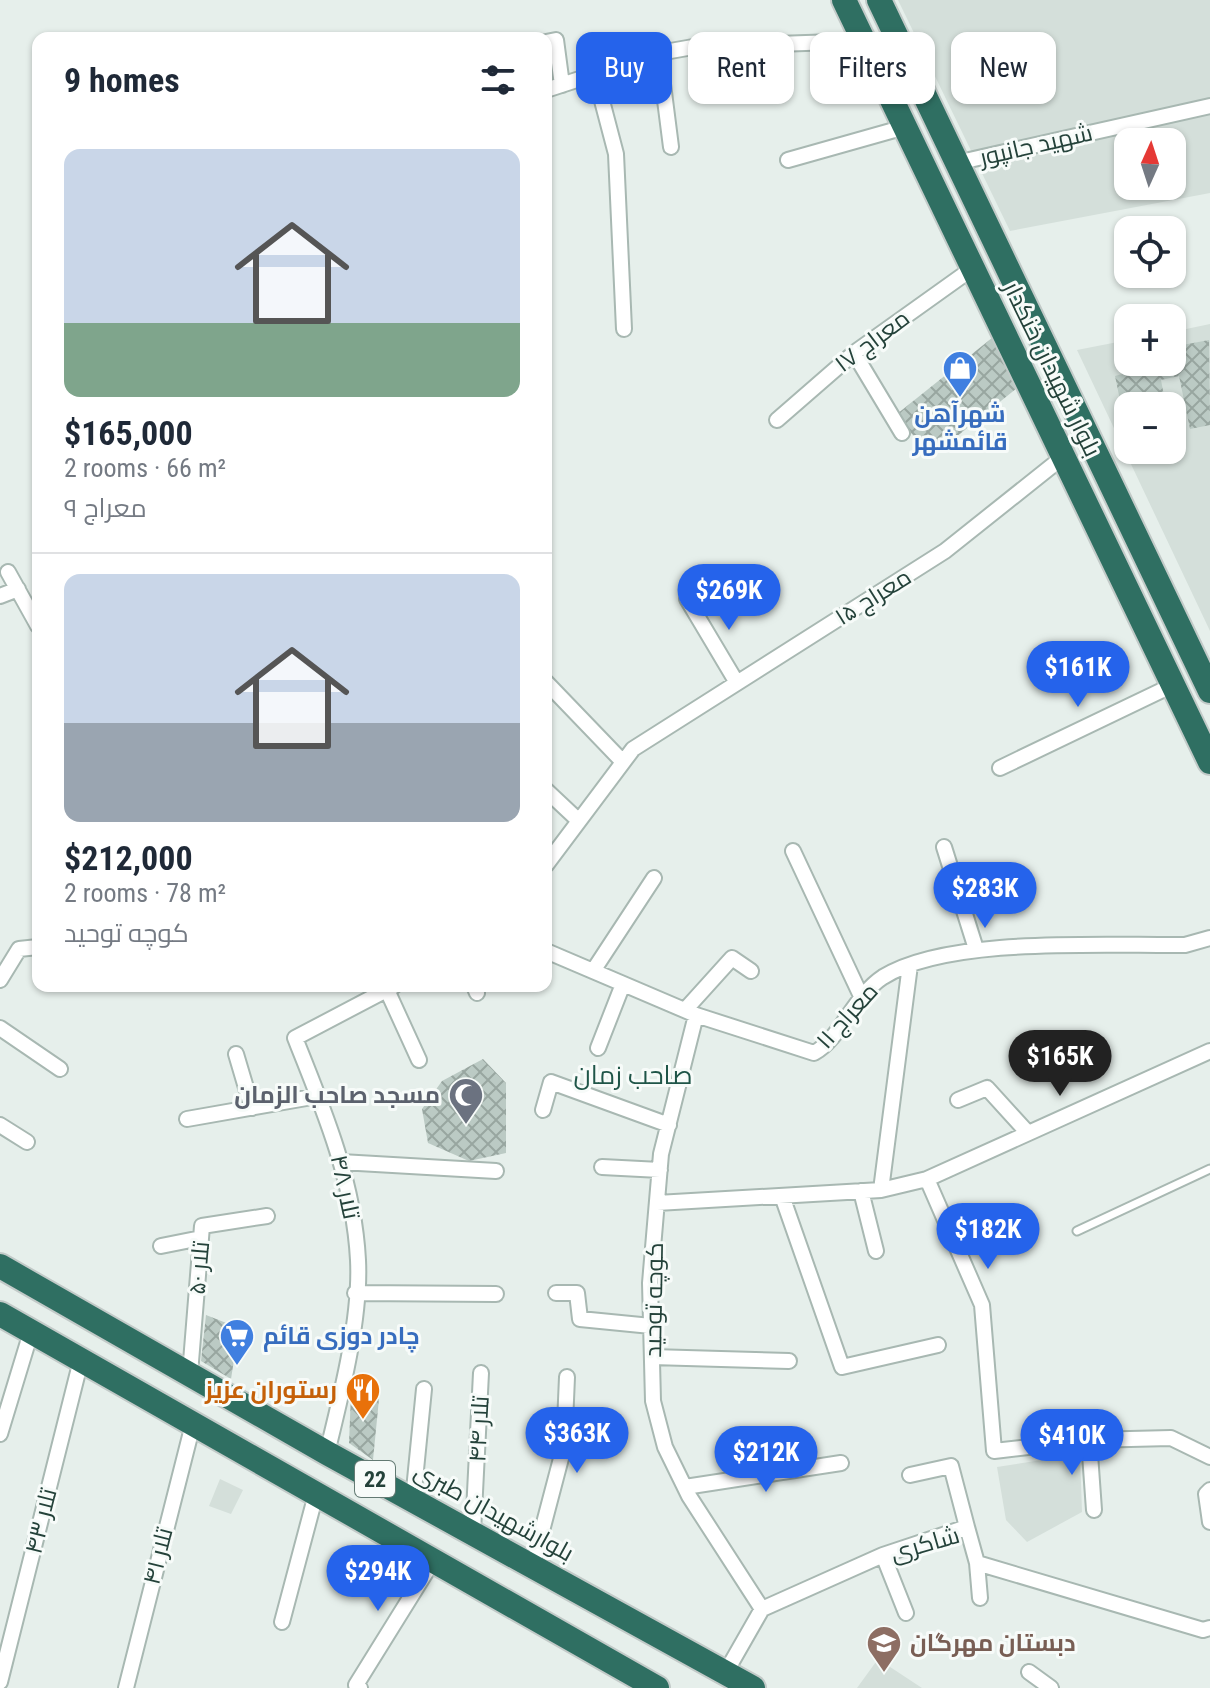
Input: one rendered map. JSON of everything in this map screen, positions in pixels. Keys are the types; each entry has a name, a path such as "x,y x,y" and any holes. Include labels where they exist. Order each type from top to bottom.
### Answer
{"highway":[{"name":"بلوار شهیدان خنکدار","path":"844,0 860,32"},
{"name":"بلوار شهیدان خنکدار","path":"879,0 1210,691"},
{"name":"بلوار شهیدان خنکدار","path":"894,104 1210,762"},
{"name":"بلوارشهیدان طبری","path":"0,1266 327,1453 753,1688"},
{"name":"22","path":"0,1314 657,1688"}],"street":[{"path":"552,41 556,40 562,85"},
{"path":"672,51 693,47 810,43"},
{"path":"552,88 576,80"},
{"path":"603,104 616,154 624,329"},
{"path":"666,104 671,147"},
{"name":"شهید جانپور","path":"956,163 1210,106"},
{"path":"788,160 905,127"},
{"name":"معراج ۱۷","path":"777,420 854,353 973,268"},
{"path":"854,353 902,433"},
{"name":"معراج ۱۵","path":"552,857 633,749 945,551 1063,457"},
{"path":"8,572 32,615"},
{"path":"708,579 687,599 737,683"},
{"path":"0,596 18,589"},
{"path":"1000,768 1173,685"},
{"path":"552,688 623,762"},
{"path":"552,796 579,821"},
{"path":"944,847 976,949"},
{"path":"793,851 861,996"},
{"path":"593,971 654,878"},
{"name":"معراج ۱۱","path":"552,954 691,1012 814,1053 861,996 888,974 910,965 976,949 1185,945 1210,938"},
{"path":"0,980 19,949 32,946"},
{"path":"691,1012 732,958 751,971"},
{"path":"881,1190 910,965"},
{"path":"598,1048 623,984"},
{"name":"تلار ۴۸","path":"327,1453 347,1371 358,1263 351,1206 341,1162 295,1038 378,992"},
{"path":"385,992 419,1060"},
{"name":"کوچه توحید","path":"691,1012 660,1170 650,1283 653,1401 665,1447 685,1487 762,1609"},
{"path":"0,1028 60,1069"},
{"path":"657,1203 881,1190 927,1179 1210,1051"},
{"path":"236,1054 252,1108"},
{"path":"543,1110 551,1082 669,1125"},
{"path":"958,1100 987,1088 1028,1133"},
{"path":"187,1119 318,1096"},
{"path":"0,1125 27,1142"},
{"path":"341,1162 496,1171"},
{"path":"602,1167 660,1170"},
{"path":"927,1179 982,1305 994,1451 1089,1440 1171,1438 1210,1457"},
{"path":"861,1191 876,1251"},
{"path":"782,1196 842,1367 938,1345"},
{"name":"تلار ۵۰","path":"190,1374 202,1226 267,1216"},
{"path":"161,1246 201,1238"},
{"path":"355,1293 496,1294"},
{"path":"556,1293 577,1293 580,1319 651,1326"},
{"path":"0,1434 31,1332"},
{"path":"652,1357 789,1361"},
{"name":"تلار ۴۳","path":"0,1682 81,1360"},
{"name":"تلار ۴۴","path":"473,1532 481,1373"},
{"path":"533,1565 564,1447 567,1377"},
{"path":"413,1500 424,1389"},
{"name":"تلار ۴۱","path":"126,1688 193,1424"},
{"path":"1089,1440 1094,1510"},
{"path":"685,1487 841,1463"},
{"path":"910,1475 951,1466 967,1527"},
{"path":"1210,1490 1206,1494 1210,1522"},
{"path":"282,1622 316,1494"},
{"name":"شاکری","path":"762,1609 883,1555 967,1527 977,1563 1203,1630 1210,1628"},
{"path":"883,1555 906,1613"},
{"path":"358,1687 433,1561"},
{"path":"977,1563 980,1598"},
{"path":"726,1672 762,1609"},
{"path":"1029,1672 1051,1688"}],"lane":[{"path":"1077,1231 1210,1169"}],"shaded area":[{"path":"898,0 1210,0 1210,193 1186,198 1186,128 1114,128 1114,200 1173,200 1010,231 935,76 935,32 914,32"},
{"path":"1210,324 1210,631 1131,464 1186,464 1186,392 1114,392 1114,428 1077,350 1114,343 1114,376 1186,376 1186,329"},
{"path":"1080,1454 1082,1512 1027,1542 1006,1520 997,1467"},
{"path":"220,1479 243,1490 231,1514 209,1506"},
{"name":"دبستان مهرگان","path":"878,1659 922,1688 857,1688"}],"building":[{"name":"شهرآهن قائمشهر","path":"997,334 1022,384 930,458 897,414"},
{"path":"1209,340 1210,425 1190,429 1186,392 1182,392 1179,376 1186,376 1186,344"},
{"path":"1115,376 1179,376 1161,380 1163,392 1118,392"},
{"name":"مسجد صاحب الزمان","path":"483,1059 506,1083 506,1153 469,1161 428,1143 422,1109 442,1081"},
{"path":"206,1315 239,1328 231,1379 201,1361"},
{"name":"رستوران عزیز","path":"351,1393 379,1399 373,1460 349,1443"}],"place":[{"name":"شهرآهن قائمشهر","path":"960,399"},
{"name":"مسجد صاحب الزمان","path":"466,1126"},
{"name":"چادر دوزی قائم","path":"237,1367"},
{"name":"رستوران عزیز","path":"363,1421"},
{"name":"دبستان مهرگان","path":"884,1674"}],"district":[{"name":"صاحب زمان","path":"633,1075"}]}
